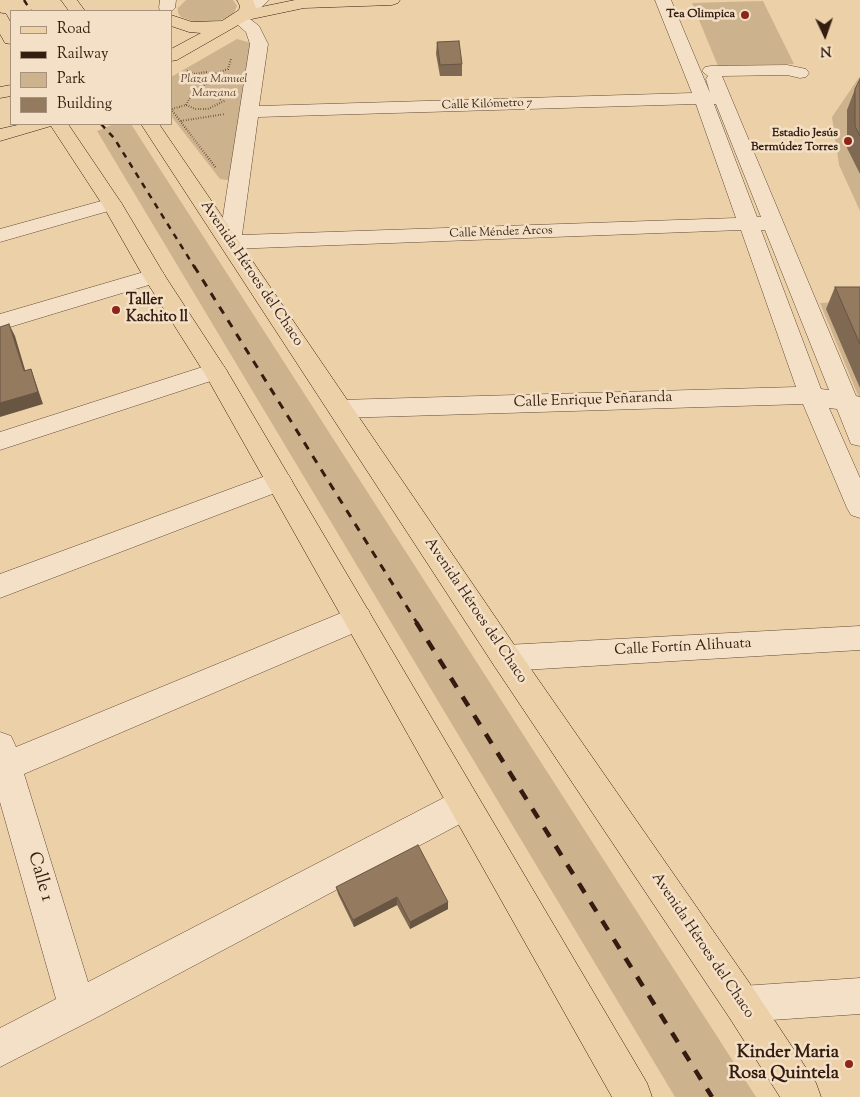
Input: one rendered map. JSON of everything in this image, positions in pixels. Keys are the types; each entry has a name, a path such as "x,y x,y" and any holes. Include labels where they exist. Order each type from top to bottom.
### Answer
{"main road":[{"path":"170,8 189,27 208,28 240,14 304,3 392,0"},
{"path":"172,55 240,14"},
{"path":"0,135 39,125"},
{"path":"60,125 112,204 154,276 215,371 358,618 463,805 633,1097"},
{"name":"Avenida Héroes del Chaco","path":"151,125 506,658 742,1004 802,1097"}],"street":[{"path":"230,242 259,44 253,30 240,14 261,0"},
{"path":"663,0 713,98 772,223 853,405 860,437"},
{"path":"681,0 711,71 713,98 748,224 811,395 860,508"},
{"path":"711,71 787,70 800,73"},
{"name":"Calle Kilómetro 7","path":"250,112 713,98"},
{"path":"0,236 112,204"},
{"name":"Calle Méndez Arcos","path":"230,242 772,223"},
{"path":"0,322 154,276"},
{"path":"0,441 215,371"},
{"name":"Calle Enrique Peñaranda","path":"340,409 811,395 853,405"},
{"path":"0,586 279,482"},
{"path":"3,756 358,618"},
{"name":"Calle Fortín Alihuata","path":"506,658 860,638"},
{"name":"Calle 1","path":"3,756 77,1008"},
{"path":"0,1048 463,805"},
{"path":"742,1004 860,996"}],"path":[{"path":"185,70 195,74 206,72 214,74 228,69 231,59"},
{"path":"195,74 192,80 197,84 204,85 215,80 214,74"},
{"path":"204,85 204,92"},
{"path":"186,105 191,96 204,92 216,95 222,101"},
{"path":"172,109 186,105 195,109 208,109 222,101 231,99"},
{"path":"208,109 211,116"},
{"path":"172,110 216,169"},
{"path":"181,121 229,114"}],"green space":[{"path":"186,0 233,0 237,6 233,15 226,19 197,23 181,17 178,13 178,8"},
{"path":"763,1 794,64 718,66 692,3"},
{"name":"Plaza Manuel Marzana","path":"237,39 251,43 231,177 227,180 220,179 172,117 172,76"},
{"name":"Estadio Jesús Bermúdez Torres","path":"860,76 860,211 839,165 832,117"},
{"path":"112,125 132,125 756,1097 675,1097 97,131"},
{"path":"860,301 860,400 820,303"}],"building":[{"path":"459,41 462,64 440,65 437,42"},
{"path":"860,79 860,136 855,126 855,89"},
{"path":"835,287 860,287 860,344"},
{"path":"9,324 24,371 31,369 38,392 0,403 0,327"},
{"path":"418,845 448,902 410,922 397,897 353,920 336,887"}],"railway":[{"path":"24,0 30,10"},
{"path":"102,125 114,138 195,268"},
{"path":"194,266 417,623"},
{"path":"416,622 712,1097"}],"place":[{"name":"Tea Olimpica","path":"745,15"},
{"name":"Estadio Jesús Bermúdez Torres","path":"848,141"},
{"name":"Taller Kachito ll","path":"116,310"},
{"name":"Kinder Maria Rosa Quintela","path":"849,1064"}]}
